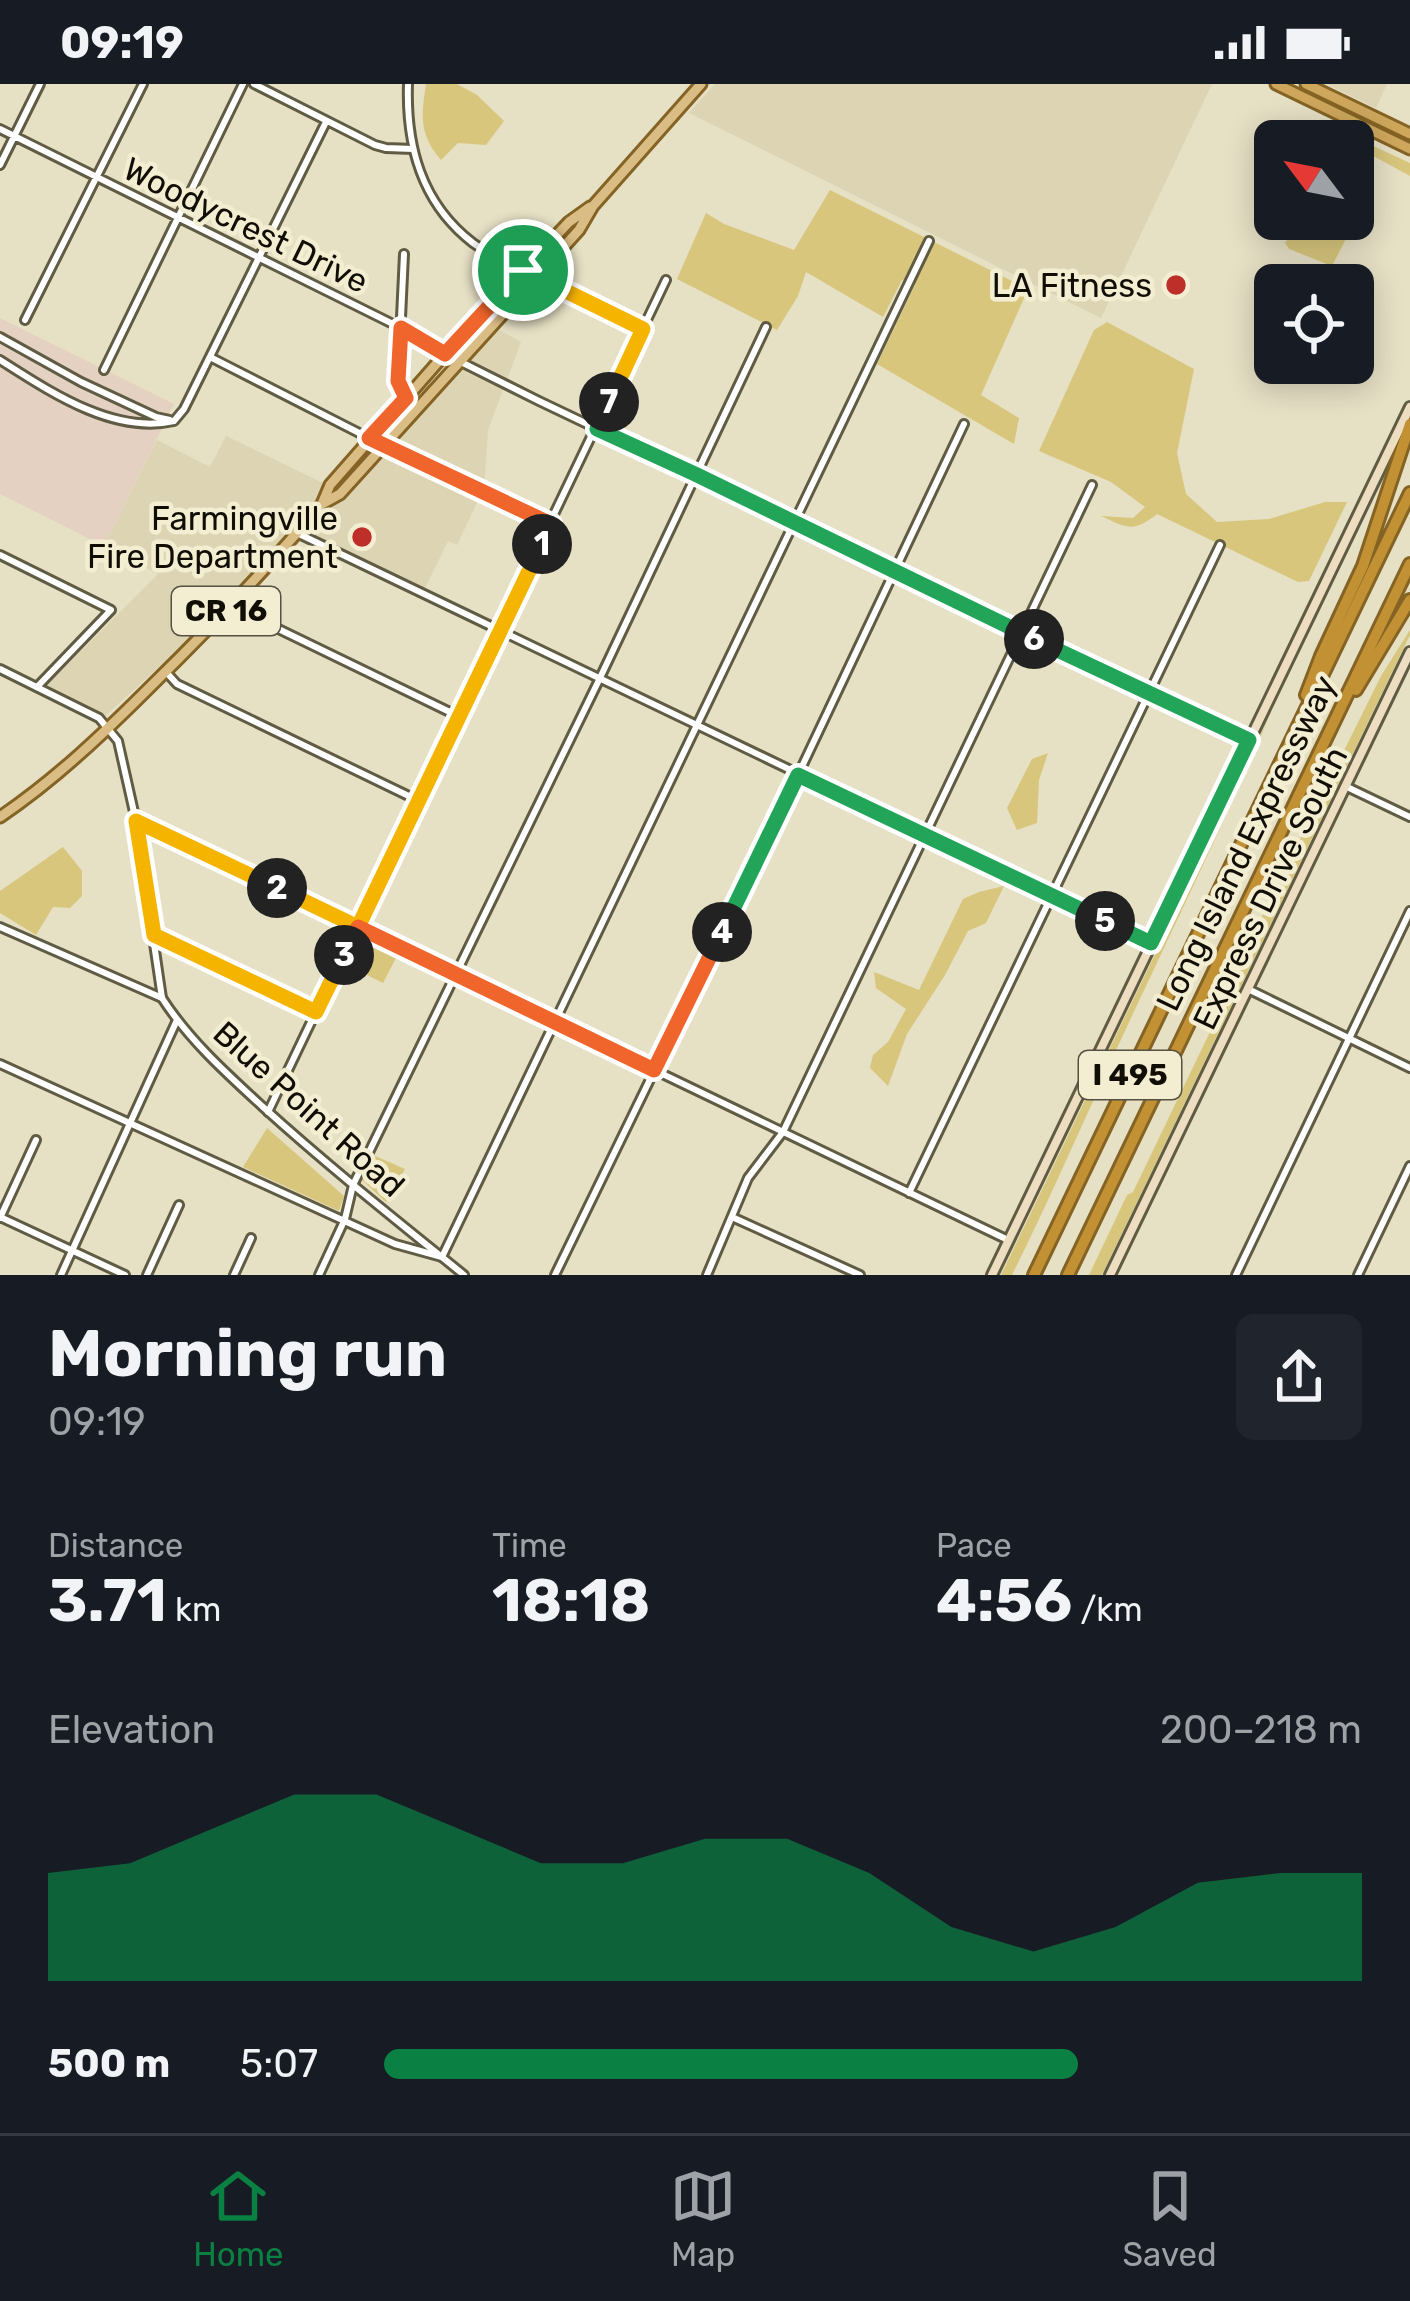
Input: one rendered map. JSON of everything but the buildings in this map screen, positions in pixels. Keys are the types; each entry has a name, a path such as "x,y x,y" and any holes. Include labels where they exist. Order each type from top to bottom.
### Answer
{"highway":[{"path":"1276,84 1410,150"},
{"path":"1306,84 1410,134"},
{"path":"1279,766 1321,656 1363,566 1410,424"},
{"name":"Long Island Expressway","path":"1034,1275 1410,494"},
{"name":"Long Island Expressway","path":"1068,1275 1410,563"},
{"path":"1318,754 1410,600"}],"main road":[{"name":"CR 16","path":"322,504 340,494 579,230 593,206 701,84"},
{"name":"CR 16","path":"0,818 109,728 231,606 445,354 568,222 593,206"},
{"path":"992,1275 1410,407"},
{"name":"Express Drive South","path":"1110,1275 1410,652"}],"street":[{"path":"0,165 40,84"},
{"path":"25,320 143,84"},
{"path":"104,370 243,84"},
{"path":"254,84 386,148 413,149"},
{"path":"408,84 407,117 422,181 448,219 475,244 643,329"},
{"path":"0,360 70,402 121,420 174,421 326,122"},
{"name":"Woodycrest Drive","path":"0,129 597,429 1249,740"},
{"path":"0,1064 395,1244 442,1257 928,241"},
{"path":"404,254 398,381 406,398"},
{"path":"268,1112 666,280"},
{"path":"319,1275 345,1219 353,1185 766,327"},
{"path":"0,337 81,382 174,421"},
{"path":"209,357 551,524"},
{"path":"555,1275 964,424"},
{"path":"707,1275 748,1178 783,1132 1092,485"},
{"path":"297,533 1151,943"},
{"path":"909,1193 1220,545"},
{"path":"0,555 111,610 38,687"},
{"path":"231,606 458,716"},
{"path":"0,669 99,718 109,728"},
{"path":"166,672 177,684 417,800"},
{"name":"Blue Point Road","path":"109,728 118,741 136,821 162,998 224,1071 268,1112 464,1275"},
{"path":"1345,786 1410,817"},
{"path":"136,821 1009,1240"},
{"path":"1236,1275 1410,911"},
{"path":"0,927 162,998"},
{"path":"154,935 316,1012"},
{"path":"1248,989 1410,1068"},
{"path":"61,1275 177,1020"},
{"path":"36,1140 0,1218 125,1275"},
{"path":"1358,1275 1410,1166"},
{"path":"147,1275 179,1205"},
{"path":"732,1217 860,1275"},
{"path":"234,1275 250,1238"}],"shaded area":[{"path":"426,84 457,84 477,95 504,121 486,145 458,143 441,160 423,125"},
{"path":"715,84 1212,84 1101,318 689,113"},
{"path":"1326,84 1387,84 1376,108"},
{"path":"1374,146 1410,163 1410,176 1374,156"},
{"path":"830,190 1020,285 1025,296 981,395 1019,418 1014,444 877,364 915,285 902,280 883,317 806,272 777,330 677,279 706,213 794,250"},
{"path":"1345,240 1333,264 1289,249 1285,243"},
{"path":"0,318 174,404 104,546 0,494"},
{"path":"1107,322 1194,369 1177,453 1186,494 1217,522 1269,519 1325,502 1347,502 1309,581 1298,582 1157,514 1130,527 1101,516 1133,518 1145,507 1111,482 1039,451 1094,330"},
{"path":"492,326 521,342 488,430 484,488 457,545 448,541 425,588 306,533 103,718 45,687 158,574 104,546 157,440 210,467 226,436 327,485"},
{"path":"1410,630 1102,1275 1089,1275 1381,676"},
{"path":"1269,717 1030,1239 1012,1275 1001,1275"},
{"path":"1048,753 1039,780 1037,823 1017,830 1007,808 1032,759"},
{"path":"63,847 82,871 82,896 70,908 53,907 36,935 0,913 0,891"},
{"path":"1004,886 986,923 968,931 907,1034 888,1086 870,1068 873,1055 888,1042 906,1009 876,988 874,972 919,990 963,899"},
{"path":"363,939 397,956 383,983 347,965"},
{"path":"267,1128 344,1196 339,1211 243,1167"},
{"path":"373,1155 405,1169 386,1202 362,1180"}],"place":[{"name":"LA Fitness","path":"1176,285"},
{"name":"Farmingville Fire Department","path":"362,537"}],"route":[{"path":"523,270 445,354 401,328 398,381 406,398 369,438 551,524 358,927 136,821 154,935 316,1012 358,927 654,1070 798,775 1151,943 1249,740 597,429 643,329 523,270"}]}
